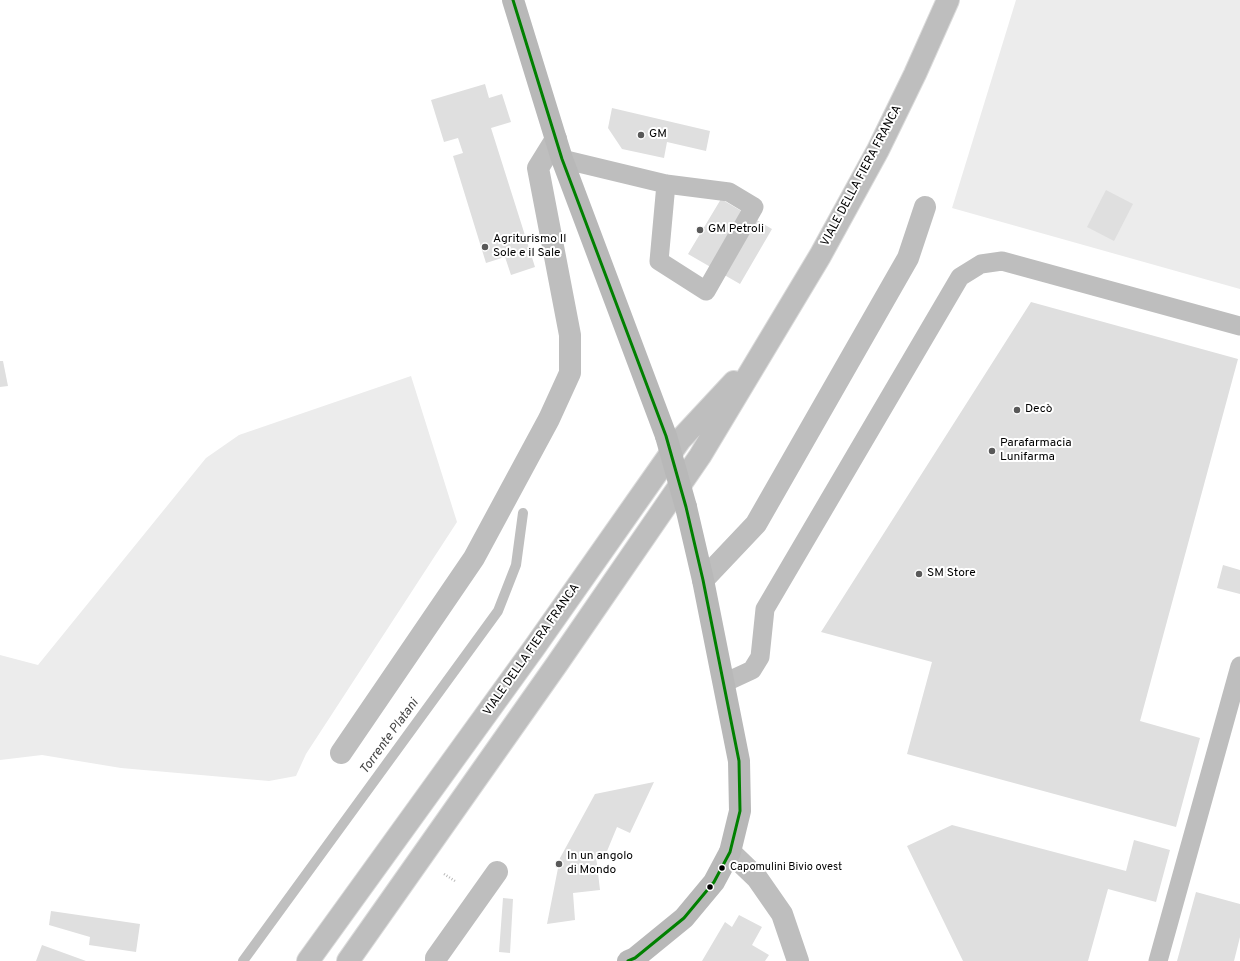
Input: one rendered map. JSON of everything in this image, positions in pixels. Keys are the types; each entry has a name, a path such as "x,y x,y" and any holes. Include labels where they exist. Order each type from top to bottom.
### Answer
{"main road":[{"path":"513,0 559,149 666,436 686,507 703,580 739,761 740,811 730,852 714,882 684,918 635,958 628,961"},
{"name":"VIALE DELLA FIERA FRANCA","path":"348,961 557,664 700,456 820,256 878,150 915,74 948,0"},
{"path":"341,753 474,558 550,419 570,373 570,335 538,168 559,149"},
{"path":"703,580 756,524 908,258 925,207"},
{"name":"VIALE DELLA FIERA FRANCA","path":"308,961 534,648 680,440 766,347"},
{"path":"730,852 757,878 782,914 798,961"},
{"path":"436,961 436,958 497,872"}],"lane":[{"path":"559,149 666,184 729,192 754,207 706,290 659,261 666,184"},
{"path":"724,684 752,670 760,657 765,609 960,277 981,264 1002,261 1240,326"},
{"path":"1158,961 1240,666"}],"path":[{"path":"419,860 480,895"}],"shaded area":[{"path":"1016,0 1240,0 1240,289 952,208"},
{"path":"411,376 457,522 306,754 296,776 269,781 121,768 42,755 0,760 0,655 38,665 206,458 239,435"}],"building":[{"path":"485,84 489,98 502,94 511,122 491,128 535,267 511,275 505,257 486,263 453,156 463,153 458,138 444,142 431,100"},
{"name":"GM","path":"612,108 710,131 706,151 667,142 664,158 622,149 608,128"},
{"path":"1106,190 1133,204 1114,241 1087,227"},
{"path":"721,199 772,229 740,284 688,254"},
{"path":"1031,302 1238,359 1140,721 1200,738 1176,827 907,754 932,662 821,632"},
{"path":"0,361 3,361 8,386 0,387"},
{"path":"1223,565 1240,570 1240,594 1217,588"},
{"path":"654,782 630,833 617,827 605,856 596,856 600,890 573,893 575,920 547,924 560,858 595,794"},
{"path":"952,825 1126,871 1134,840 1170,850 1156,902 1108,889 1088,961 963,961 907,846"},
{"path":"1196,892 1240,904 1240,937 1234,961 1177,961"},
{"path":"503,898 513,899 510,953 499,952"},
{"path":"51,911 140,924 136,952 89,945 90,937 49,925"},
{"path":"739,915 762,927 752,945 769,955 765,961 702,961 725,922 732,927"},
{"path":"42,945 86,961 36,961"}],"waterway":[{"name":"Torrente Platani","path":"243,961 498,611 516,565 523,513"}],"transit line":[{"path":"513,0 562,159 666,436 686,507 703,580 739,761 740,811 730,852 714,882 684,918 635,958 628,961"}],"place":[{"name":"GM","path":"641,135"},
{"name":"GM Petroli","path":"700,230"},
{"name":"Agriturismo Il Sole e il Sale","path":"485,247"},
{"name":"Decò","path":"1017,410"},
{"name":"Parafarmacia Lunifarma","path":"992,451"},
{"name":"SM Store","path":"919,574"},
{"name":"In un angolo di Mondo","path":"559,864"},
{"name":"Capomulini Bivio ovest","path":"722,868"}]}
